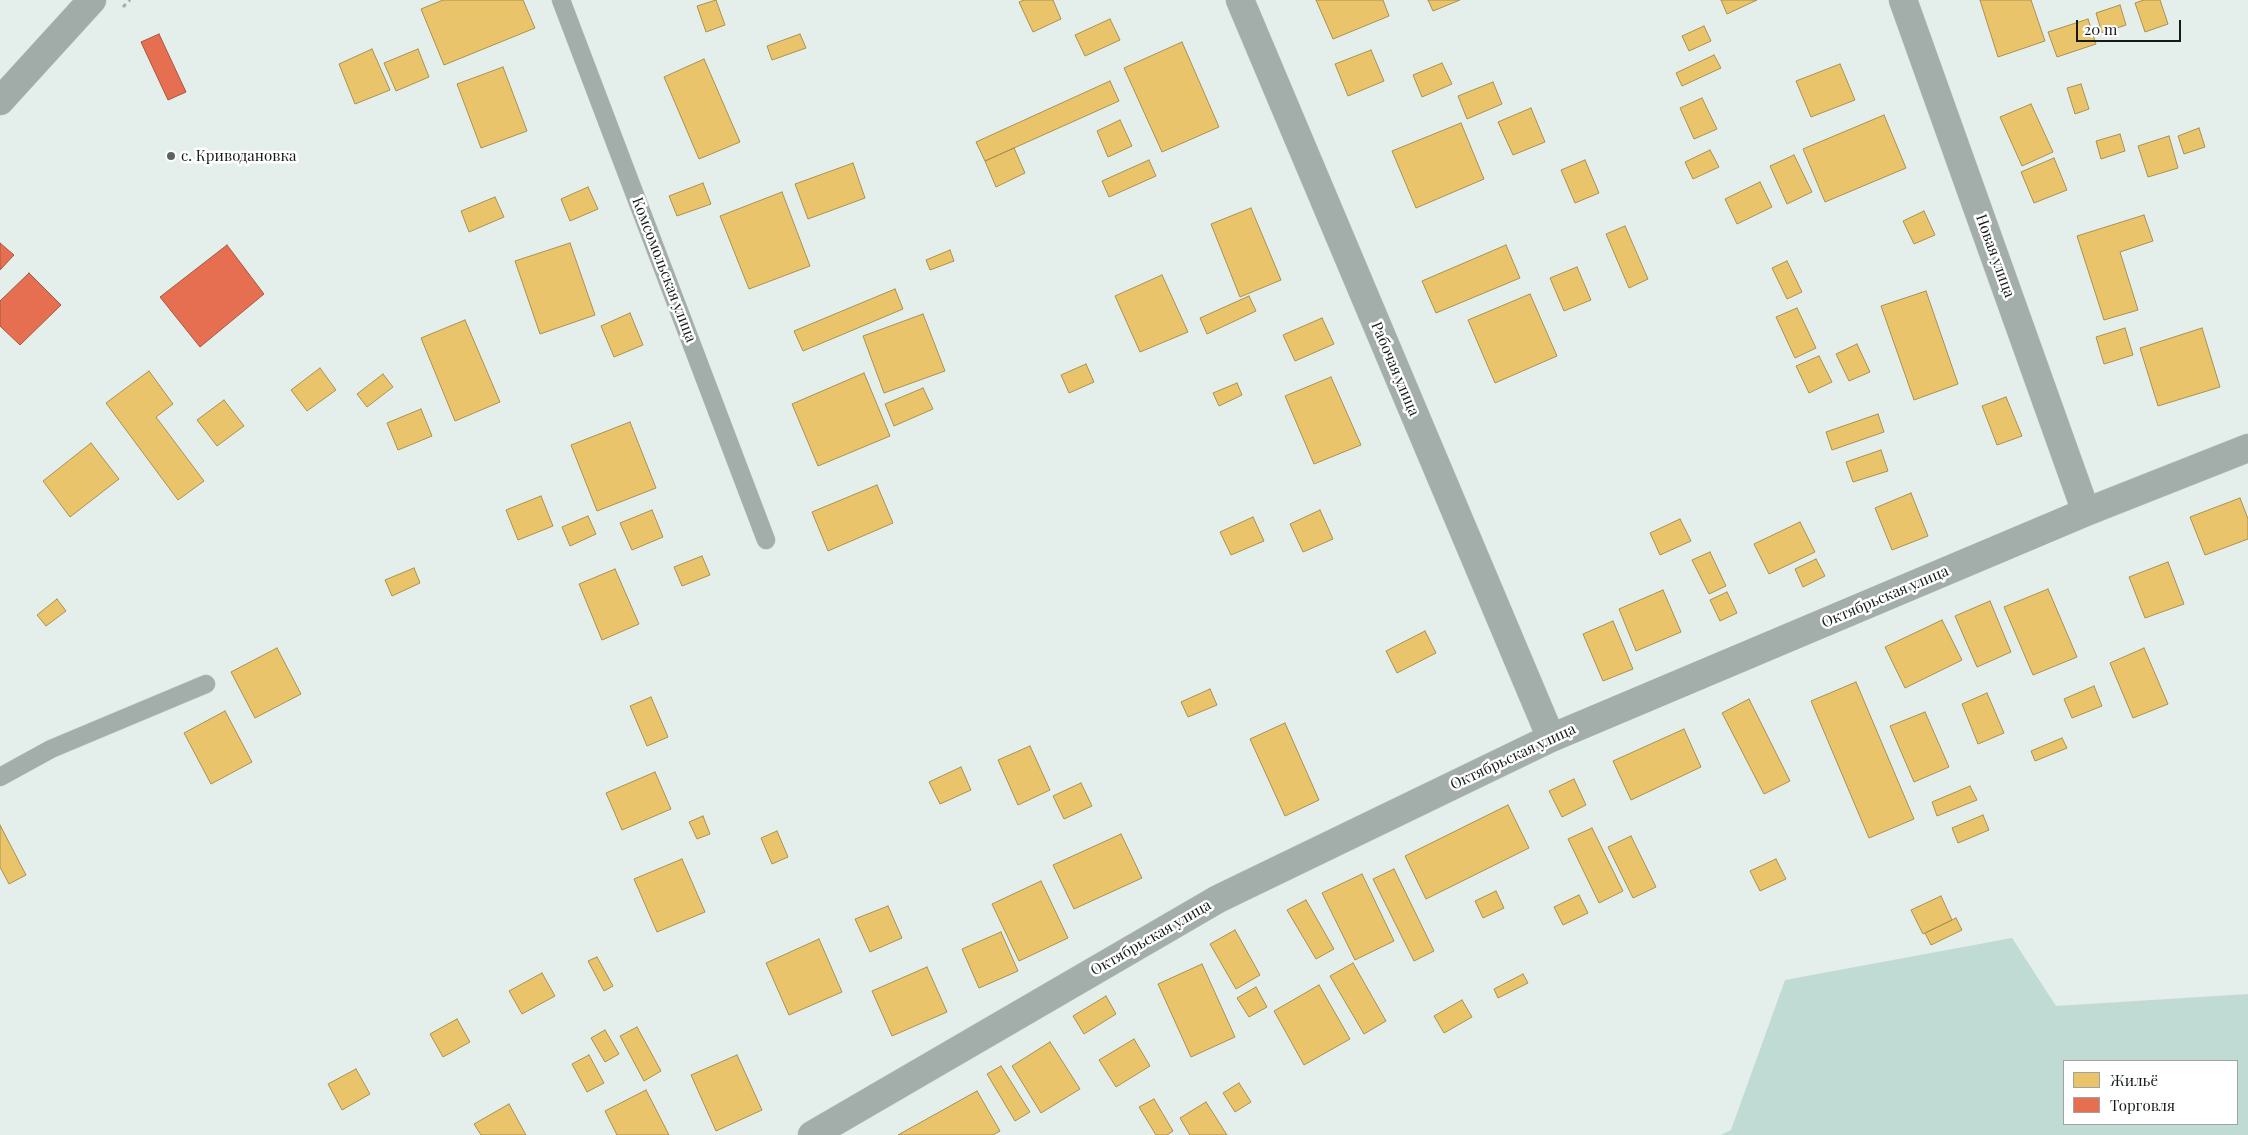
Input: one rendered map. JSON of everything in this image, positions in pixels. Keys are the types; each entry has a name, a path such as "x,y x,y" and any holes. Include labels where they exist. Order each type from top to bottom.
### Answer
{"street":[{"path":"0,100 92,0"},
{"name":"Рабочая улица","path":"1240,0 1551,738"},
{"name":"Новая улица","path":"1904,0 2086,512"},
{"name":"Октябрьская улица","path":"812,1135 1218,899 1551,738 2086,512 2248,448"}],"lane":[{"name":"Комсомольская улица","path":"561,0 766,540"},
{"path":"0,777 51,748 206,684"}],"green space":[{"path":"2012,938 2056,1006 2248,994 2248,1135 1721,1135 1731,1130 1785,980"}],"building: Жильё":[{"path":"443,0 523,0 535,28 444,65 421,9"},
{"path":"716,0 725,25 706,32 697,6"},
{"path":"1024,0 1053,0 1061,19 1033,32 1019,2"},
{"path":"1316,0 1383,0 1389,16 1333,39"},
{"path":"1428,0 1460,0 1433,11"},
{"path":"1721,0 1757,0 1727,14"},
{"path":"1980,0 2031,0 2045,41 1998,57"},
{"path":"2144,0 2160,0 2168,24 2145,32 2135,3"},
{"path":"2120,5 2126,25 2102,33 2096,13"},
{"path":"1110,19 1120,40 1085,56 1075,35"},
{"path":"2088,19 2096,44 2057,57 2048,32"},
{"path":"1704,26 1711,41 1689,51 1682,36"},
{"path":"800,34 806,48 772,60 767,46"},
{"path":"1182,42 1219,127 1162,152 1124,68"},
{"path":"372,49 390,90 355,104 339,64"},
{"path":"418,49 429,77 396,91 384,63"},
{"path":"1371,50 1384,81 1348,96 1335,64"},
{"path":"1714,55 1721,68 1682,86 1676,73"},
{"path":"704,59 740,142 699,159 664,77"},
{"path":"1442,63 1452,84 1422,97 1413,75"},
{"path":"1840,64 1855,100 1811,117 1796,81"},
{"path":"503,67 527,131 481,148 457,84"},
{"path":"1110,81 1119,101 985,161 976,142"},
{"path":"1493,82 1502,104 1467,119 1458,96"},
{"path":"2081,84 2089,109 2075,114 2067,88"},
{"path":"1702,98 1717,129 1694,139 1680,108"},
{"path":"2031,104 2053,152 2022,166 2000,117"},
{"path":"1531,108 1545,142 1513,155 1498,122"},
{"path":"1884,115 1906,168 1825,202 1803,149"},
{"path":"1120,120 1132,146 1108,157 1097,131"},
{"path":"1461,123 1484,179 1416,208 1392,151"},
{"path":"2199,128 2205,147 2184,154 2178,136"},
{"path":"2120,134 2125,151 2101,159 2096,141"},
{"path":"2169,136 2178,168 2148,177 2138,146"},
{"path":"1014,148 1025,173 996,187 985,161"},
{"path":"1710,150 1719,167 1693,179 1685,162"},
{"path":"1794,155 1812,192 1787,204 1770,166"},
{"path":"2054,158 2067,190 2034,203 2021,172"},
{"path":"1149,160 1156,176 1109,197 1102,181"},
{"path":"1585,160 1599,193 1575,203 1561,170"},
{"path":"853,163 865,198 808,219 795,184"},
{"path":"1760,182 1772,207 1737,224 1725,199"},
{"path":"703,183 711,204 677,216 669,196"},
{"path":"588,187 598,209 570,221 561,199"},
{"path":"782,192 810,266 749,289 720,216"},
{"path":"495,197 504,217 469,232 461,211"},
{"path":"1251,208 1281,280 1240,297 1211,224"},
{"path":"1924,211 1935,235 1914,244 1903,221"},
{"path":"2144,215 2153,241 2120,252 2138,310 2104,320 2077,236"},
{"path":"1625,226 1648,279 1629,288 1606,234"},
{"path":"570,243 595,315 540,334 515,261"},
{"path":"1506,245 1520,278 1436,313 1422,281"},
{"path":"950,250 954,261 930,270 926,260"},
{"path":"1787,261 1802,292 1787,299 1772,268"},
{"path":"1577,267 1591,300 1564,311 1550,278"},
{"path":"1162,275 1188,332 1140,352 1115,296"},
{"path":"895,289 903,309 803,351 794,331"},
{"path":"1926,291 1958,384 1914,400 1881,306"},
{"path":"1530,294 1557,356 1495,383 1468,320"},
{"path":"1249,296 1256,311 1207,334 1200,318"},
{"path":"1797,308 1816,348 1795,358 1776,317"},
{"path":"630,313 643,345 614,357 601,326"},
{"path":"923,314 945,371 884,393 863,336"},
{"path":"1322,318 1334,344 1295,361 1283,335"},
{"path":"465,320 500,402 455,421 421,338"},
{"path":"2125,328 2133,355 2104,364 2096,337"},
{"path":"2202,328 2220,387 2158,406 2140,348"},
{"path":"1857,344 1870,372 1849,381 1836,354"},
{"path":"1819,356 1832,382 1809,393 1796,366"},
{"path":"1086,364 1094,382 1069,393 1061,375"},
{"path":"320,368 336,390 307,411 291,390"},
{"path":"149,371 173,404 156,417 204,481 178,500 106,403"},
{"path":"864,373 890,436 818,466 792,404"},
{"path":"383,374 393,387 367,407 357,394"},
{"path":"1331,377 1361,445 1314,464 1285,396"},
{"path":"1237,383 1242,395 1219,406 1213,393"},
{"path":"923,388 933,409 894,426 885,404"},
{"path":"2006,397 2022,436 1997,445 1982,406"},
{"path":"224,400 244,426 217,446 197,420"},
{"path":"421,409 432,436 398,450 387,423"},
{"path":"1878,414 1884,432 1832,450 1826,432"},
{"path":"630,422 656,488 597,511 571,445"},
{"path":"91,443 119,479 70,517 43,481"},
{"path":"1881,450 1888,471 1853,482 1846,462"},
{"path":"877,485 893,523 828,551 812,512"},
{"path":"1911,493 1928,536 1892,550 1875,508"},
{"path":"541,496 553,526 518,540 506,510"},
{"path":"2240,498 2248,519 2248,539 2205,555 2190,517"},
{"path":"652,510 663,537 632,550 620,523"},
{"path":"1320,510 1333,539 1303,552 1290,524"},
{"path":"588,516 596,534 570,546 562,527"},
{"path":"1253,517 1264,541 1231,555 1220,532"},
{"path":"1680,519 1691,541 1660,555 1650,533"},
{"path":"1800,522 1815,552 1769,574 1754,544"},
{"path":"1710,552 1726,586 1709,594 1692,560"},
{"path":"702,556 710,575 682,586 674,567"},
{"path":"1816,559 1825,576 1803,587 1795,569"},
{"path":"2168,562 2184,604 2145,618 2129,577"},
{"path":"414,568 420,583 392,596 385,580"},
{"path":"615,569 639,624 602,640 579,584"},
{"path":"2048,589 2077,657 2033,675 2004,607"},
{"path":"1663,590 1681,632 1636,651 1619,609"},
{"path":"1727,592 1737,613 1720,621 1710,600"},
{"path":"57,599 66,611 46,626 37,615"},
{"path":"1990,601 2011,652 1977,667 1955,616"},
{"path":"1942,620 1962,660 1905,688 1885,647"},
{"path":"1613,621 1633,669 1603,681 1583,634"},
{"path":"1425,631 1436,653 1397,673 1386,651"},
{"path":"277,648 301,694 255,718 231,672"},
{"path":"2144,648 2168,704 2133,718 2110,663"},
{"path":"1856,682 1914,819 1869,838 1811,701"},
{"path":"2094,686 2102,706 2072,718 2064,699"},
{"path":"1210,689 1217,705 1188,717 1181,702"},
{"path":"1987,693 2004,733 1978,744 1962,704"},
{"path":"651,697 668,737 647,746 630,706"},
{"path":"1749,699 1790,781 1764,794 1722,713"},
{"path":"225,711 252,762 211,784 184,733"},
{"path":"1925,712 1949,767 1914,782 1890,726"},
{"path":"1285,723 1319,800 1285,816 1250,739"},
{"path":"1684,729 1701,767 1631,800 1613,761"},
{"path":"2062,738 2067,748 2035,761 2031,751"},
{"path":"1030,746 1050,790 1018,805 998,760"},
{"path":"961,767 971,790 940,804 929,782"},
{"path":"655,772 671,809 622,830 606,793"},
{"path":"1574,779 1586,805 1562,817 1549,791"},
{"path":"1081,783 1092,806 1064,819 1053,796"},
{"path":"1970,786 1977,800 1937,816 1932,802"},
{"path":"1508,805 1529,848 1426,899 1405,856"},
{"path":"1983,815 1989,830 1958,843 1952,828"},
{"path":"703,816 710,834 697,839 689,822"},
{"path":"0,825 26,875 9,884 0,867"},
{"path":"1592,828 1623,891 1599,903 1568,839"},
{"path":"777,831 788,857 772,864 761,838"},
{"path":"1121,834 1142,878 1074,909 1053,865"},
{"path":"1631,836 1656,887 1633,898 1608,847"},
{"path":"682,859 705,912 657,932 634,879"},
{"path":"1776,859 1786,879 1760,891 1750,871"},
{"path":"1394,869 1434,951 1414,961 1373,879"},
{"path":"1362,874 1394,941 1355,960 1322,893"},
{"path":"1041,881 1068,938 1019,961 992,904"},
{"path":"1496,891 1504,908 1483,918 1475,901"},
{"path":"1579,895 1588,913 1563,925 1554,907"},
{"path":"1941,896 1952,920 1923,934 1911,910"},
{"path":"1306,900 1334,949 1316,959 1287,910"},
{"path":"888,906 902,938 870,952 855,919"},
{"path":"1956,918 1962,930 1931,945 1925,933"},
{"path":"1235,930 1260,975 1236,989 1210,944"},
{"path":"1001,932 1018,971 979,988 962,949"},
{"path":"819,939 842,992 789,1015 766,963"},
{"path":"597,957 613,986 604,991 588,961"},
{"path":"1353,963 1386,1021 1364,1034 1330,976"},
{"path":"1202,964 1235,1037 1191,1057 1158,984"},
{"path":"927,967 947,1012 892,1036 872,991"},
{"path":"542,973 555,996 522,1014 509,991"},
{"path":"1523,974 1528,983 1498,998 1494,989"},
{"path":"1319,985 1350,1039 1304,1065 1274,1011"},
{"path":"1256,987 1267,1007 1249,1017 1237,998"},
{"path":"1106,996 1116,1014 1084,1034 1073,1016"},
{"path":"1462,1000 1472,1017 1444,1033 1434,1016"},
{"path":"457,1019 470,1042 443,1057 430,1034"},
{"path":"637,1027 661,1071 644,1081 620,1036"},
{"path":"605,1030 619,1054 605,1062 591,1038"},
{"path":"1134,1039 1150,1066 1116,1087 1099,1060"},
{"path":"1050,1042 1080,1089 1041,1113 1012,1066"},
{"path":"589,1055 604,1083 587,1092 572,1064"},
{"path":"737,1055 762,1110 716,1131 691,1075"},
{"path":"1001,1066 1030,1112 1015,1121 987,1074"},
{"path":"356,1069 370,1094 342,1110 328,1084"},
{"path":"1239,1083 1251,1102 1235,1112 1223,1093"},
{"path":"646,1090 669,1135 617,1135 605,1111"},
{"path":"977,1091 1000,1131 993,1135 898,1135"},
{"path":"1154,1099 1173,1131 1167,1135 1156,1135 1139,1107"},
{"path":"1206,1102 1227,1135 1190,1135 1180,1118"},
{"path":"509,1104 526,1135 481,1135 474,1124"}],"building: Торговля":[{"path":"159,34 186,92 168,100 141,42"},
{"path":"0,243 14,255 0,270"},
{"path":"227,245 264,294 200,347 160,297"},
{"path":"29,273 61,305 20,345 0,326 0,301"}],"place":[{"name":"с. Криводановка","path":"171,156"}]}
